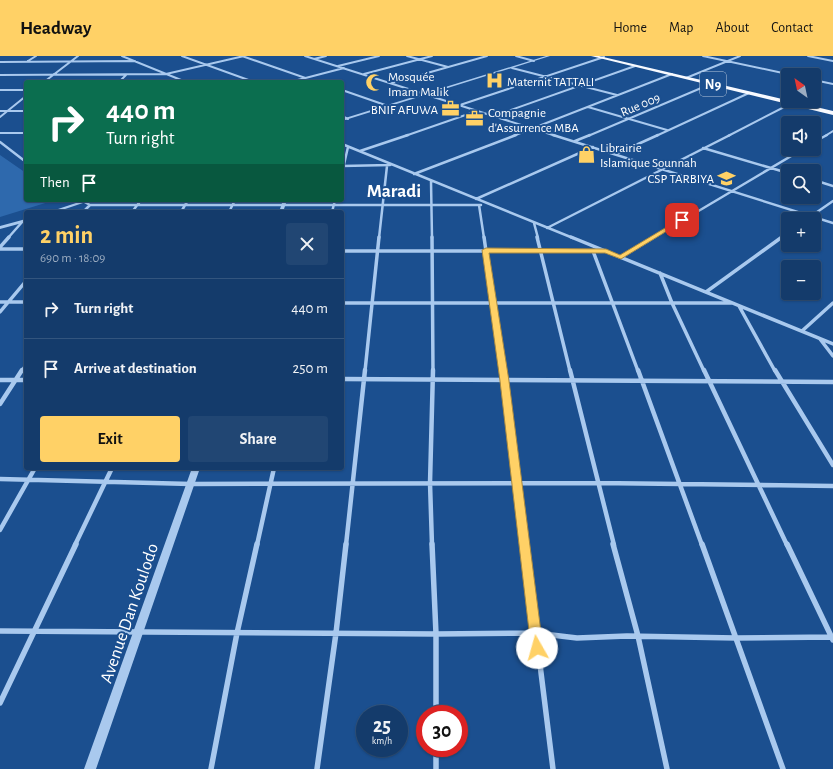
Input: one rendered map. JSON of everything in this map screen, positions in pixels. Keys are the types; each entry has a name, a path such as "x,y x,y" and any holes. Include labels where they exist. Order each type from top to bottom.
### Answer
{"highway":[{"name":"N9","path":"593,56 781,100"},
{"name":"N9","path":"602,57 635,66 687,77"},
{"name":"N9","path":"712,83 781,100"},
{"name":"N9","path":"816,108 833,112"}],"street":[{"path":"28,61 36,56"},
{"path":"46,80 78,56"},
{"path":"122,56 181,80"},
{"path":"182,56 249,80"},
{"path":"0,76 166,74 243,56 312,80"},
{"path":"305,56 798,212"},
{"path":"314,59 326,56"},
{"path":"338,66 379,56"},
{"path":"407,56 449,67"},
{"path":"364,75 432,56"},
{"path":"391,84 487,56"},
{"path":"516,56 534,61"},
{"path":"344,119 549,56"},
{"path":"703,56 781,73"},
{"path":"687,77 740,56"},
{"path":"808,56 833,61"},
{"path":"460,105 602,57"},
{"path":"0,62 135,61"},
{"path":"494,116 635,66"},
{"path":"298,80 344,68"},
{"path":"512,68 618,95"},
{"path":"414,174 672,74"},
{"path":"121,80 126,75"},
{"path":"821,81 833,84"},
{"name":"Rue 009","path":"574,141 712,83"},
{"path":"0,90 24,90"},
{"path":"344,91 388,106"},
{"path":"616,154 749,93"},
{"path":"0,117 24,98"},
{"path":"588,107 668,130"},
{"path":"547,228 781,107"},
{"path":"0,111 24,111"},
{"path":"359,151 477,111"},
{"path":"344,117 348,118"},
{"path":"821,138 833,131"},
{"path":"0,133 24,133"},
{"path":"0,142 24,160"},
{"path":"344,145 833,344"},
{"path":"344,162 348,147"},
{"path":"476,199 593,147"},
{"path":"703,148 781,171"},
{"path":"621,257 791,156"},
{"path":"344,166 390,165"},
{"path":"317,769 336,633 383,205 390,165"},
{"path":"431,181 431,303 433,380 430,483 436,634 436,705"},
{"path":"821,182 833,186"},
{"path":"817,212 833,201"},
{"path":"57,210 80,202"},
{"path":"90,202 137,205 232,206 490,205"},
{"path":"133,210 139,202"},
{"path":"182,210 187,202"},
{"path":"230,210 234,202"},
{"path":"282,210 284,202"},
{"path":"333,210 335,202"},
{"path":"479,205 504,381 553,769"},
{"path":"821,219 833,223"},
{"path":"0,228 24,220"},
{"path":"0,248 24,220"},
{"path":"534,223 597,483 638,636 667,769"},
{"path":"706,292 781,238"},
{"path":"0,248 24,249"},
{"path":"344,251 606,251"},
{"path":"593,251 680,484 783,769"},
{"path":"0,630 237,633 535,633 577,638 638,636 832,638 672,303 660,273"},
{"path":"0,312 24,283"},
{"path":"0,302 24,302"},
{"path":"344,304 733,303"},
{"path":"802,331 833,304"},
{"path":"739,306 781,382 833,465"},
{"path":"820,338 833,356"},
{"path":"0,404 24,368"},
{"path":"344,379 833,382"},
{"path":"0,380 24,380"},
{"path":"0,530 34,470"},
{"path":"0,703 111,470"},
{"name":"Avenue Dan Koulodo","path":"90,769 195,470"},
{"path":"211,769 237,633 269,484 273,470"},
{"path":"0,480 29,479 191,484 353,482 759,484 833,486"},
{"path":"436,757 436,769"}],"shaded area":[{"path":"0,155 24,172 24,202 49,202 0,217"}],"place":[{"name":"Maternit TATTALI","path":"494,81"},
{"name":"Mosquée Imam Malik","path":"375,83"},
{"name":"BNIF AFUWA","path":"451,109"},
{"name":"Compagnie d'Assurrence MBA","path":"475,119"},
{"name":"Librairie Islamique Sounnah","path":"587,154"},
{"name":"CSP TARBIYA","path":"727,178"}],"district":[{"name":"Maradi","path":"394,190"}],"route":[{"path":"537,648 504,381 492,303 486,250 606,251 621,257 682,220"}]}
